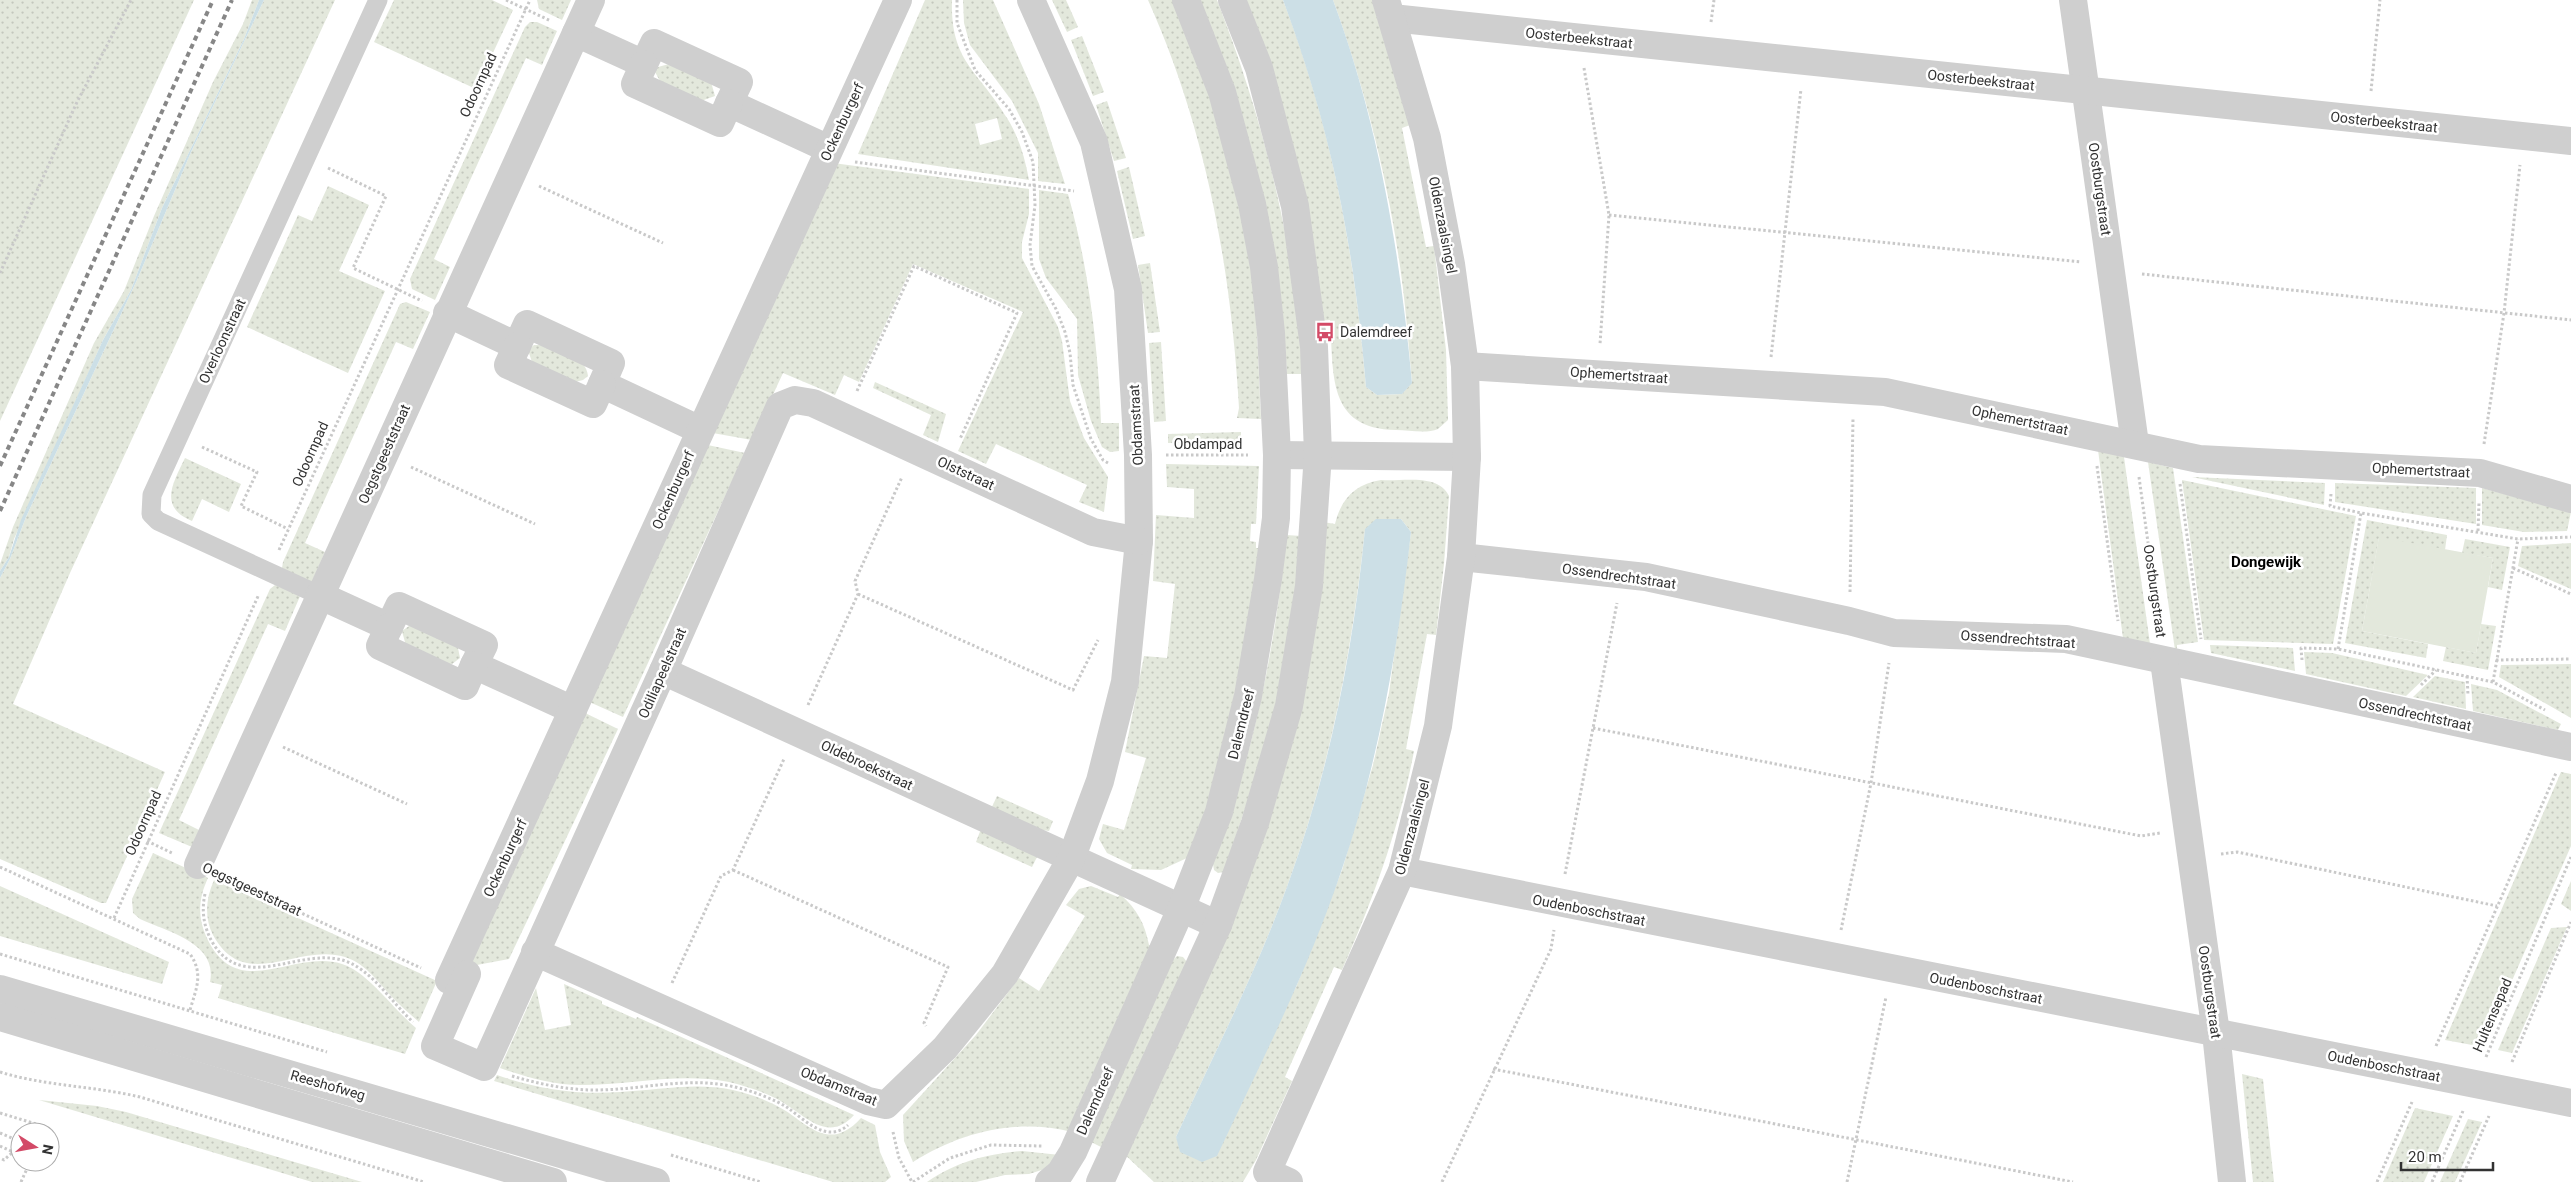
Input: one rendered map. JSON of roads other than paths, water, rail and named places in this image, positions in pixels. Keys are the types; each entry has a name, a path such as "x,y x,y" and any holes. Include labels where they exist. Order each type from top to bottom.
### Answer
{"street":[{"name":"Oegstgeeststraat","path":"206,869 256,735 591,0"},
{"name":"Ockenburgerf","path":"484,1067 435,1046 458,977 573,710 898,0"},
{"name":"Obdamstraat","path":"535,952 877,1103 945,1048 1005,974 1072,859 1100,781 1125,682 1139,542 1138,461 1128,289 1094,142 1031,0"},
{"name":"Dalemdreef","path":"1049,1182 1060,1173 1073,1152 1181,909 1219,812 1248,696 1275,527 1277,455 1271,333 1264,267 1252,204 1222,92 1186,0"},
{"path":"1100,1182 1218,925 1256,823 1289,706 1309,586 1318,454 1314,347 1296,206 1259,68 1232,0"},
{"name":"Oostburgstraat","path":"2073,0 2112,268 2135,444"},
{"name":"Oosterbeekstraat","path":"1389,9 1579,38 2571,141"},
{"name":"Oldenzaalsingel","path":"1278,1177 1402,871 1438,726 1461,556 1467,456 1465,366 1451,264 1427,138 1389,9"},
{"path":"576,33 644,64"},
{"path":"654,43 739,82 729,102 720,122 635,84 654,43"},
{"path":"729,102 827,154"},
{"path":"447,313 517,346"},
{"path":"527,324 612,363 602,384 593,404 508,365 527,324"},
{"name":"Ophemertstraat","path":"1465,366 1885,392 2199,459 2480,473 2571,499"},
{"path":"602,384 700,430"},
{"name":"Olststraat","path":"795,400 813,403 1093,532 1139,542"},
{"name":"Odiliapeelstraat","path":"484,1067 663,671 780,406 795,400"},
{"path":"1277,455 1467,456"},
{"name":"Ossendrechtstraat","path":"1461,556 1646,577 1894,632 2066,639 2569,747"},
{"path":"320,595 389,627"},
{"path":"399,606 484,645 474,665 465,686 380,646 399,606"},
{"name":"Oostburgstraat","path":"2164,661 2216,1033 2232,1182"},
{"path":"474,665 573,710"},
{"name":"Oldebroekstraat","path":"663,671 1072,859"},
{"path":"1072,859 1218,925"},
{"name":"Oudenboschstraat","path":"1402,871 2571,1103"},
{"name":"Reeshofweg","path":"0,988 656,1182"},
{"name":"Reeshofweg","path":"0,1017 553,1182"}],"lane":[{"name":"Overloonstraat","path":"320,595 158,521 151,514 152,495 378,0"}],"railway":[{"path":"0,466 213,0"},
{"path":"0,511 232,0"}],"place":[{"name":"Dalemdreef","path":"1325,332"}],"district":[{"name":"Dongewijk","path":"2266,562"}]}
